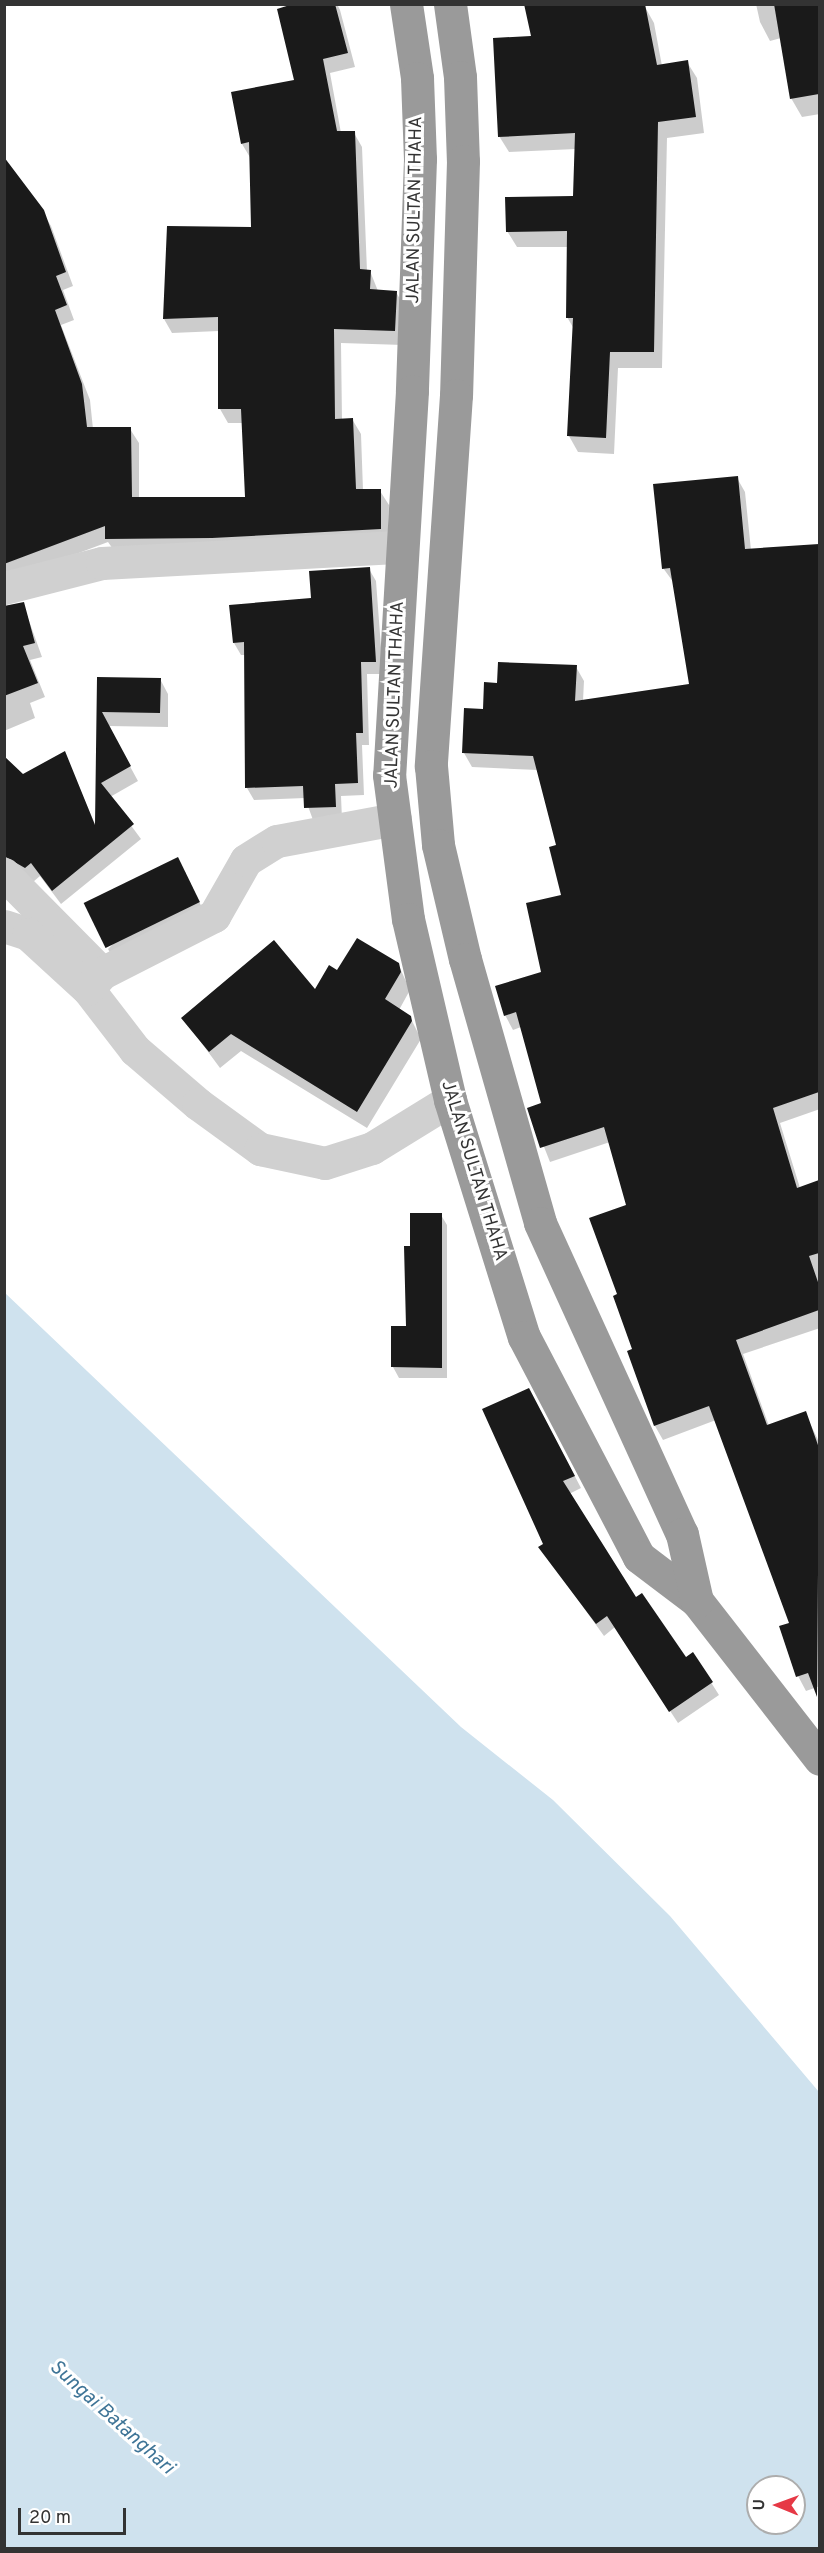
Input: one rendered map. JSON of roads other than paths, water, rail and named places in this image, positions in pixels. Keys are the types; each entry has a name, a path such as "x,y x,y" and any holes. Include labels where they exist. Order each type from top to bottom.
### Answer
{"highway":[{"name":"JALAN SULTAN THAHA","path":"406,4 417,78 420,159 412,391 389,775 408,919 450,1100 524,1337 639,1557 696,1601 819,1759"},
{"name":"JALAN SULTAN THAHA","path":"450,4 460,77 464,161 456,395 431,766 438,845 500,1082 540,1223 682,1534 696,1601"},
{"path":"412,391 456,395"},
{"path":"450,1100 500,1082"}],"street":[{"path":"4,588 102,563 401,547"},
{"path":"95,981 214,916 246,860 277,841 395,819"},
{"path":"4,874 95,981 135,1050 198,1104 260,1149 325,1163 372,1148 450,1100"},
{"path":"4,926 28,934 95,981"}],"water":[{"name":"Sungai Batanghari","path":"4,1292 461,1727 553,1800 670,1916 819,2092 819,2548 5,2548"}]}
